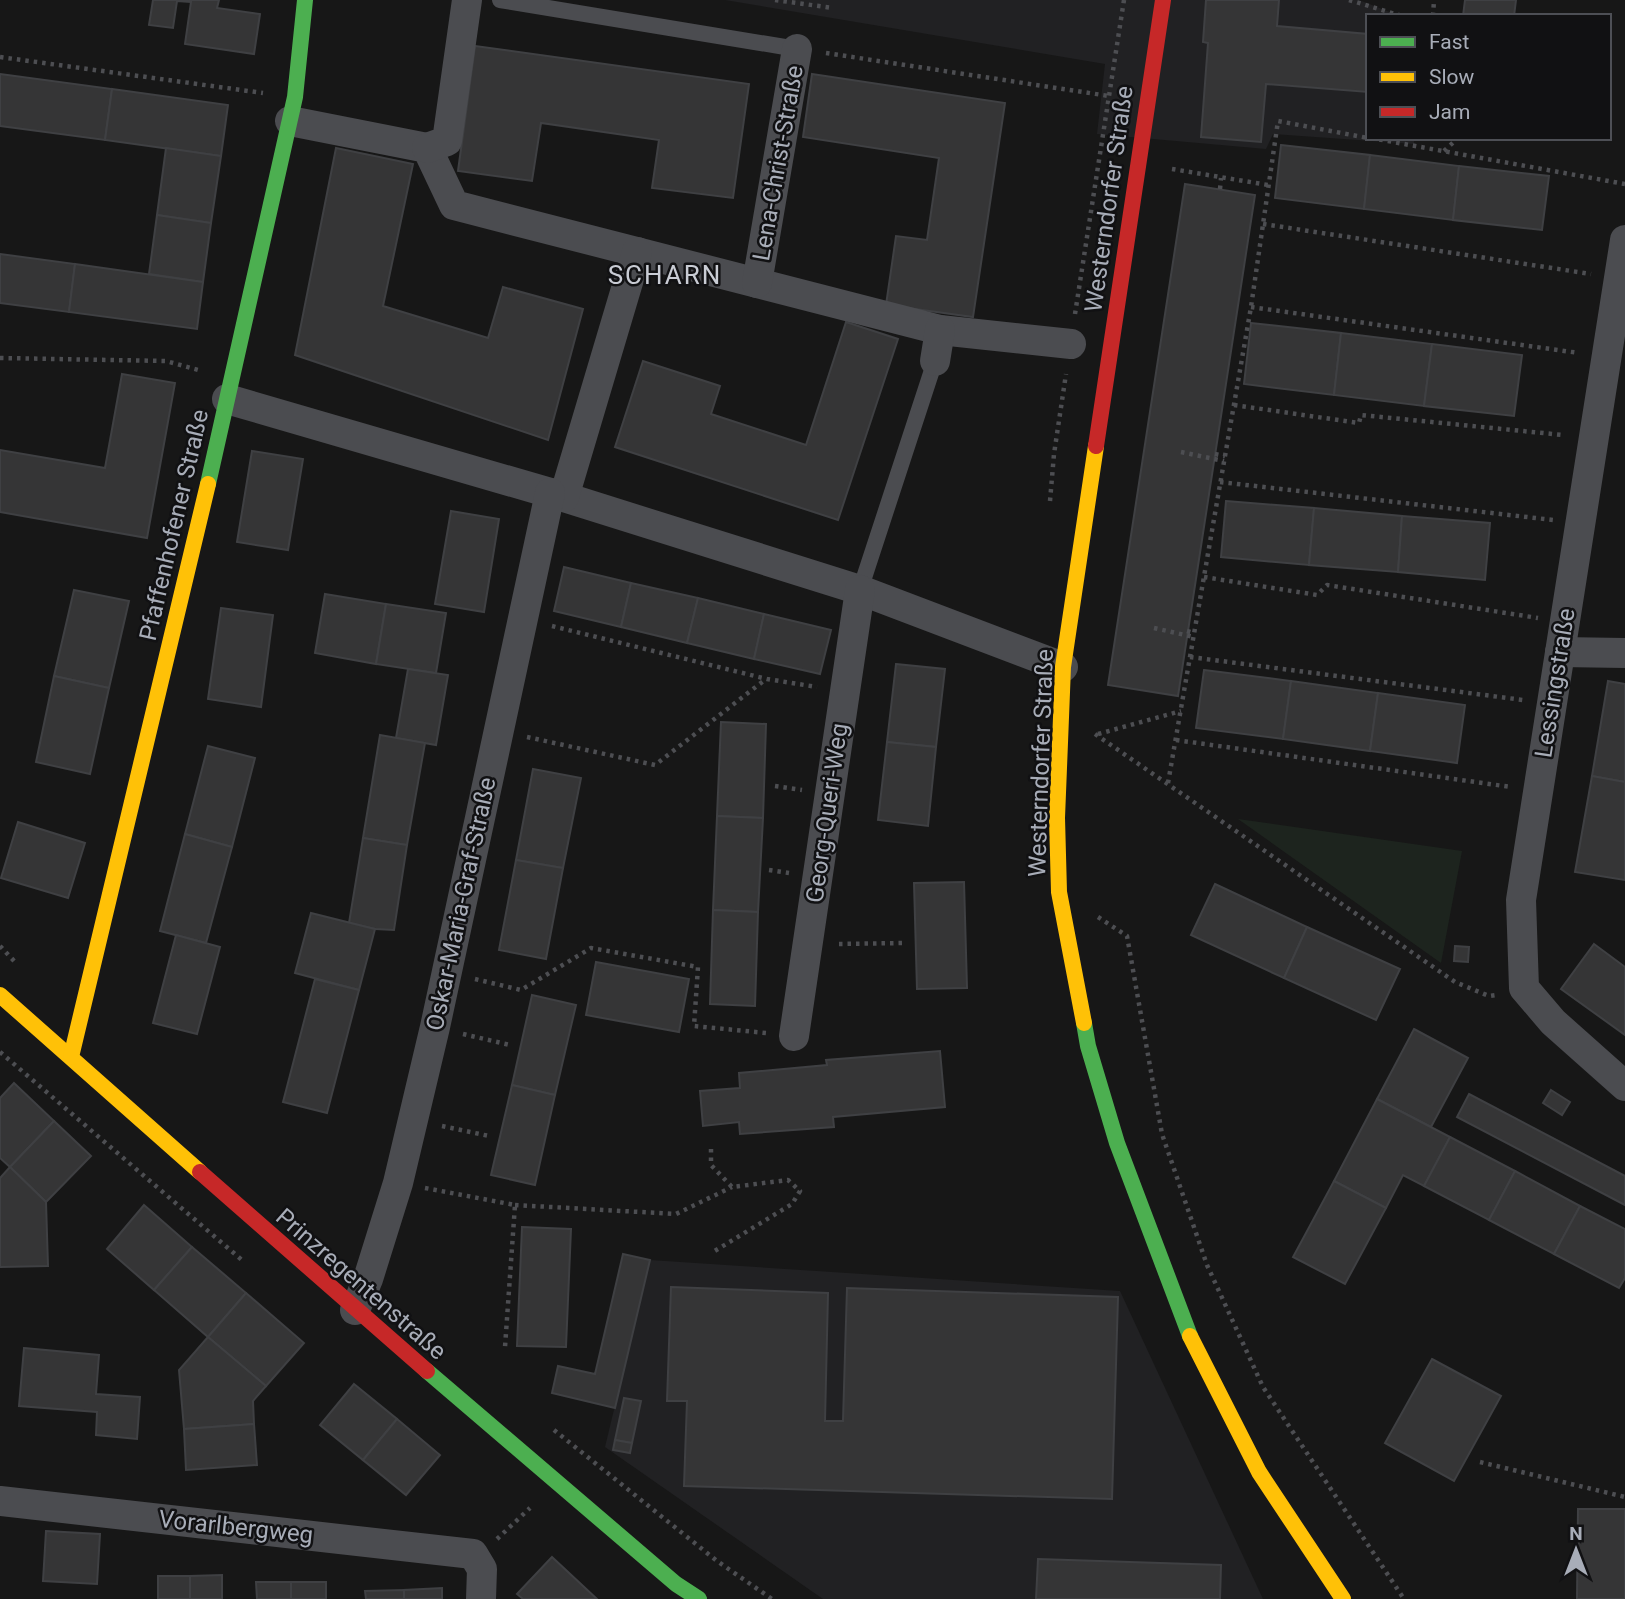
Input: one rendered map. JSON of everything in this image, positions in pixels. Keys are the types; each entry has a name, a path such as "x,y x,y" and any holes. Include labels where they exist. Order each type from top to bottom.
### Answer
{"street":[{"name":"Pfaffenhofener Straße","path":"71,1057 230,389 293,109 305,0"},
{"path":"293,109 427,148 447,141 467,0"},
{"name":"Westerndorfer Straße","path":"1163,0 1063,667 1057,818 1059,892 1088,1046 1117,1143 1188,1331 1259,1472 1343,1599"},
{"name":"Lena-Christ-Straße","path":"757,283 797,49"},
{"name":"Lena-Christ-Straße","path":"427,148 454,205 940,330 1071,344"},
{"name":"Lessingstraße","path":"1524,988 1521,900 1625,240"},
{"path":"557,495 637,252"},
{"path":"935,361 940,330"},
{"path":"230,389 860,590 1063,667"},
{"name":"Oskar-Maria-Graf-Straße","path":"355,1310 368,1279 398,1184 435,1027 522,618 557,495"},
{"name":"Georg-Queri-Weg","path":"794,1036 860,590"},
{"path":"1560,652 1625,653"},
{"path":"1524,988 1553,1022 1625,1086"},
{"name":"Prinzregentenstraße","path":"0,995 355,1310 676,1584 699,1599"},
{"name":"Vorarlbergweg","path":"0,1501 472,1554"},
{"path":"472,1554 482,1569 481,1599"}],"lane":[{"name":"Lena-Christ-Straße","path":"500,0 797,49"},
{"path":"860,590 935,361"}],"path":[{"path":"775,0 832,8"},
{"path":"1349,0 1395,14"},
{"path":"797,49 1109,96"},
{"path":"0,57 293,109"},
{"path":"1168,783 1251,307 1278,121 1366,137"},
{"path":"1381,140 1625,184"},
{"path":"1444,151 1456,140"},
{"path":"1178,171 1268,185"},
{"path":"1220,189 1221,178"},
{"path":"1263,224 1619,278"},
{"path":"1251,307 1606,357"},
{"path":"0,358 166,361 230,389"},
{"path":"1234,405 1359,423 1361,415 1594,438"},
{"path":"1181,453 1224,458"},
{"path":"1215,453 1224,458"},
{"path":"1220,482 1580,524"},
{"path":"1204,577 1317,595 1327,585 1565,622"},
{"path":"522,618 767,678 817,687 849,666"},
{"path":"1154,628 1194,635"},
{"path":"1187,631 1194,635"},
{"path":"1190,657 1552,703"},
{"path":"498,731 655,765 767,678"},
{"path":"1060,730 1098,734 1181,711"},
{"path":"1098,734 1455,982 1489,996 1524,988"},
{"path":"1176,740 1538,791"},
{"path":"1059,892 1127,936 1162,1134 1207,1265 1264,1387 1404,1599"},
{"path":"808,944 904,943"},
{"path":"447,972 521,990 591,948 698,967 694,1026 794,1036"},
{"path":"435,1027 510,1045"},
{"path":"413,1120 489,1136"},
{"path":"711,1149 711,1165 732,1187"},
{"path":"398,1184 515,1205 676,1214 732,1187 788,1180 800,1191 792,1204 713,1252"},
{"path":"505,1347 515,1205"},
{"path":"544,1422 717,1561 772,1599"},
{"path":"1480,1462 1625,1497"},
{"path":"472,1554 499,1538 530,1508"}],"shaded area":[{"path":"725,0 1359,0 1395,14 1366,14 1366,140 1414,140 1414,144 1273,134 1266,149 1097,134 1105,64"},
{"path":"1238,819 1462,851 1441,963"},
{"path":"650,1260 1120,1291 1263,1599 823,1599 605,1447"}],"building":[{"path":"153,0 219,0 217,8 260,14 254,54 185,44 191,2 177,1 173,28 149,25"},
{"path":"1206,0 1279,0 1277,26 1366,34 1366,92 1266,84 1261,142 1201,137 1208,43 1203,42"},
{"path":"1465,0 1516,0 1514,14 1463,14"},
{"path":"475,46 749,84 733,198 652,188 659,140 541,123 532,181 458,171"},
{"path":"0,74 112,89 105,140 0,126"},
{"path":"812,74 1005,103 973,317 886,305 896,236 927,240 939,158 803,137"},
{"path":"112,89 228,105 221,156 105,140"},
{"path":"1281,145 1370,155 1364,209 1275,198"},
{"path":"166,148 221,156 211,223 157,215"},
{"path":"336,148 413,164 383,306 488,338 503,287 583,309 548,440 295,355"},
{"path":"1370,155 1459,166 1453,220 1364,209"},
{"path":"1459,166 1549,176 1542,230 1453,220"},
{"path":"1185,184 1255,195 1178,696 1108,685"},
{"path":"157,215 211,223 203,282 149,274"},
{"path":"0,254 75,264 69,312 0,303"},
{"path":"75,264 203,282 197,329 69,312"},
{"path":"846,322 898,339 838,520 615,447 643,361 720,386 711,414 806,445"},
{"path":"1251,323 1341,333 1334,395 1244,384"},
{"path":"1341,333 1432,344 1424,406 1334,395"},
{"path":"1432,344 1522,355 1514,416 1424,406"},
{"path":"122,374 175,383 147,538 0,512 0,450 105,468"},
{"path":"252,451 303,459 288,550 237,542"},
{"path":"1226,501 1314,508 1309,565 1221,557"},
{"path":"1314,508 1402,516 1398,572 1309,565"},
{"path":"451,511 499,519 484,612 435,604"},
{"path":"1402,516 1490,523 1485,580 1398,572"},
{"path":"564,567 631,583 621,627 554,611"},
{"path":"631,583 698,598 687,643 621,627"},
{"path":"74,590 129,601 109,688 54,676"},
{"path":"325,594 386,604 376,664 315,653"},
{"path":"698,598 764,614 754,659 687,643"},
{"path":"386,604 446,613 436,673 376,664"},
{"path":"221,608 273,615 261,707 208,699"},
{"path":"764,614 831,630 820,674 754,659"},
{"path":"896,664 945,669 936,747 887,742"},
{"path":"408,669 448,675 436,745 396,738"},
{"path":"1204,670 1291,681 1283,739 1196,728"},
{"path":"54,676 109,688 90,774 36,762"},
{"path":"1291,681 1378,693 1370,751 1283,739"},
{"path":"1608,681 1625,684 1625,782 1592,776"},
{"path":"1378,693 1465,705 1457,763 1370,751"},
{"path":"721,722 766,724 763,818 717,816"},
{"path":"380,735 425,743 407,845 363,838"},
{"path":"887,742 936,747 928,826 878,820"},
{"path":"208,746 255,758 232,847 185,834"},
{"path":"533,769 581,778 563,868 516,860"},
{"path":"1592,776 1625,782 1625,880 1575,872"},
{"path":"717,816 763,818 758,912 713,910"},
{"path":"18,822 85,843 68,898 1,878"},
{"path":"185,834 232,847 206,943 160,931"},
{"path":"363,838 407,845 394,930 349,923"},
{"path":"516,860 563,868 546,959 499,950"},
{"path":"964,882 967,988 917,989 914,883"},
{"path":"1215,884 1307,927 1284,978 1191,935"},
{"path":"713,910 758,912 755,1006 710,1004"},
{"path":"311,913 375,929 359,990 295,973"},
{"path":"1307,927 1400,969 1376,1020 1284,978"},
{"path":"176,935 220,947 197,1034 153,1023"},
{"path":"1594,944 1625,967 1625,1035 1561,989"},
{"path":"1455,946 1469,947 1468,962 1454,961"},
{"path":"596,962 689,979 679,1032 586,1015"},
{"path":"315,979 359,990 327,1113 283,1102"},
{"path":"532,995 576,1005 555,1095 512,1085"},
{"path":"1414,1029 1468,1058 1431,1127 1377,1099"},
{"path":"940,1051 945,1107 833,1117 834,1127 740,1134 739,1122 703,1126 700,1091 740,1088 739,1073 827,1065 826,1060"},
{"path":"14,1083 54,1121 10,1167 0,1158 0,1098"},
{"path":"512,1085 555,1095 535,1185 491,1175"},
{"path":"1551,1090 1570,1102 1562,1115 1543,1103"},
{"path":"1469,1094 1625,1176 1625,1205 1457,1117"},
{"path":"1377,1099 1450,1137 1424,1186 1403,1175 1386,1208 1334,1181"},
{"path":"54,1121 91,1156 46,1202 10,1167"},
{"path":"1450,1137 1515,1171 1489,1220 1424,1186"},
{"path":"10,1167 46,1202 48,1266 0,1267 0,1178"},
{"path":"1515,1171 1580,1206 1554,1254 1489,1220"},
{"path":"1334,1181 1386,1208 1345,1284 1293,1257"},
{"path":"144,1205 192,1247 154,1290 107,1249"},
{"path":"1580,1206 1625,1229 1625,1278 1619,1288 1554,1254"},
{"path":"522,1227 571,1229 566,1347 517,1346"},
{"path":"192,1247 246,1293 208,1337 154,1290"},
{"path":"623,1254 650,1260 615,1408 552,1393 558,1366 595,1374"},
{"path":"671,1287 828,1293 825,1421 843,1421 847,1288 1118,1297 1112,1499 684,1486 687,1401 667,1401"},
{"path":"246,1293 304,1343 266,1386 208,1337"},
{"path":"208,1337 266,1386 253,1401 254,1424 184,1429 179,1370"},
{"path":"24,1348 99,1355 96,1394 140,1397 137,1439 96,1435 97,1412 19,1406"},
{"path":"1432,1359 1501,1396 1454,1481 1385,1443"},
{"path":"354,1384 397,1419 363,1460 320,1425"},
{"path":"624,1398 641,1401 632,1443 615,1440"},
{"path":"397,1419 440,1455 406,1495 363,1460"},
{"path":"254,1424 257,1465 186,1470 184,1429"},
{"path":"615,1440 632,1443 630,1453 613,1450"},
{"path":"1578,1509 1625,1509 1625,1599 1577,1599"},
{"path":"46,1531 100,1534 97,1584 43,1581"},
{"path":"552,1557 597,1599 523,1599 517,1594"},
{"path":"1038,1559 1221,1565 1220,1599 1036,1599"},
{"path":"222,1575 222,1599 190,1599 190,1576"},
{"path":"158,1576 190,1576 190,1599 158,1599"},
{"path":"256,1582 291,1582 291,1599 257,1599"},
{"path":"291,1582 326,1582 326,1599 291,1599"},
{"path":"442,1588 442,1599 404,1599 404,1590"},
{"path":"404,1590 404,1599 366,1599 365,1591"}],"traffic: fast":[{"path":"208,484 295,97 305,0"},
{"path":"1084,1023 1088,1046 1117,1143 1190,1336"},
{"path":"427,1371 676,1584 699,1599"}],"traffic: slow":[{"path":"1084,1023 1059,892 1057,818 1063,667 1096,446"},
{"path":"71,1057 208,484"},
{"path":"0,995 200,1172"},
{"path":"1190,1336 1259,1472 1343,1599"}],"traffic: jam":[{"path":"1096,446 1163,0"},
{"path":"200,1172 427,1371"}],"district":[{"name":"SCHARN","path":"665,275"}]}
